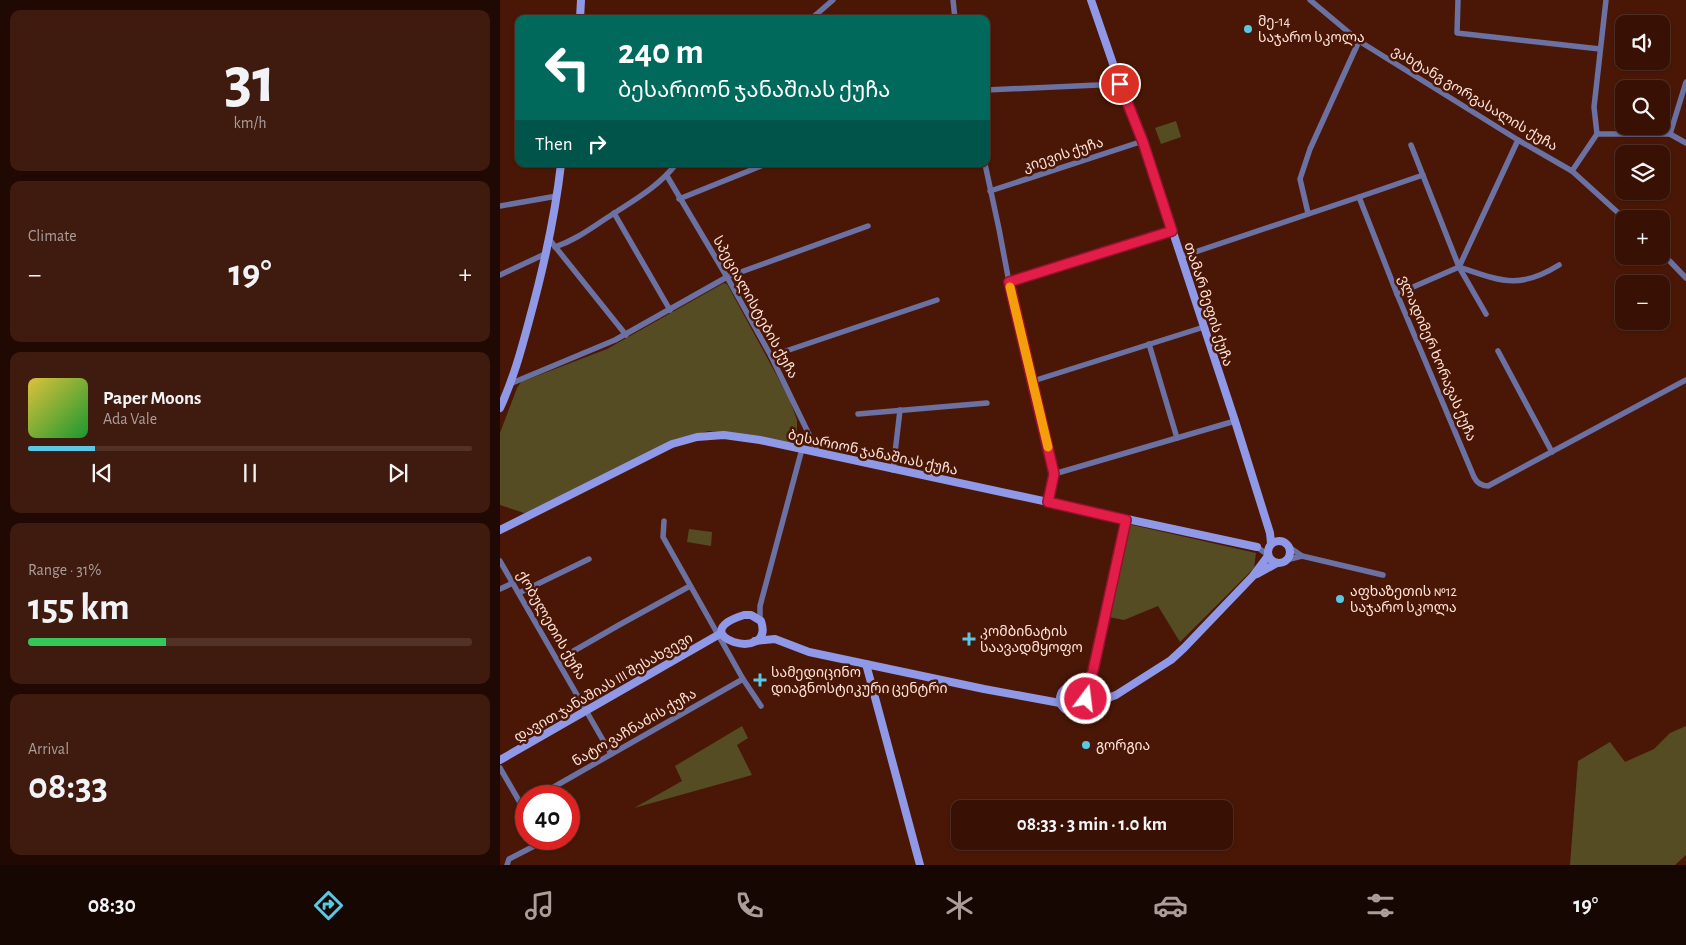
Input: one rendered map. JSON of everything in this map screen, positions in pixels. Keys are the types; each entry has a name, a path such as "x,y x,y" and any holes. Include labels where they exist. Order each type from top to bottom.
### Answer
{"street":[{"path":"580,15 581,0"},
{"path":"816,15 833,0"},
{"path":"953,0 955,15"},
{"name":"თამარ მეფის ქუჩა","path":"1091,0 1120,84 1143,142 1235,421 1270,533 1270,544"},
{"name":"ვახტანგ გორგასალის ქუჩა","path":"1310,0 1359,41 1518,140 1572,171 1615,211"},
{"path":"1458,0 1457,33 1600,49"},
{"path":"1572,171 1597,134 1594,107 1606,0"},
{"path":"1308,213 1300,179 1316,134 1359,41"},
{"path":"1686,82 1670,134 1686,143"},
{"path":"990,90 1120,84"},
{"path":"1597,134 1615,134"},
{"path":"1398,294 1460,267 1518,140"},
{"name":"კიევის ქუჩა","path":"990,191 1143,142"},
{"path":"1411,145 1460,267 1486,314"},
{"path":"500,408 512,383 541,280 561,167"},
{"path":"555,247 573,240 639,198 667,176 674,167"},
{"path":"680,199 759,167"},
{"path":"985,167 1009,282 1054,474 1048,502"},
{"path":"1180,257 1423,175"},
{"name":"სპეციალისტების ქუჩა","path":"667,176 727,277 770,356 818,453"},
{"path":"500,206 557,196"},
{"name":"ვლადიმერ ხორავას ქუჩა","path":"1359,197 1478,483 1488,486 1686,380"},
{"path":"614,213 670,310"},
{"path":"512,383 626,335 727,277 868,226"},
{"path":"1009,282 1172,231"},
{"path":"549,238 626,335"},
{"path":"500,275 545,254"},
{"path":"1670,261 1686,278"},
{"path":"1460,267 1498,280 1519,282 1533,279 1559,265"},
{"path":"770,356 938,300"},
{"path":"1033,381 1204,327"},
{"path":"1149,344 1177,438"},
{"path":"1498,350 1552,452"},
{"path":"858,414 987,403"},
{"path":"893,470 900,410"},
{"path":"1054,474 1235,421"},
{"name":"ბესარიონ ჯანაშიას ქუჩა","path":"500,530 672,444 697,436 724,435 760,440 1257,547"},
{"path":"755,642 762,631 760,606 802,449"},
{"path":"1082,691 1089,682 1093,671 1126,520"},
{"path":"664,521 663,537 743,679 761,706"},
{"path":"1270,533 1302,556 1383,575"},
{"path":"1257,547 1270,544 1276,540 1283,541"},
{"path":"1085,703 1096,702 1116,695 1170,660 1184,648 1253,576 1268,556 1267,550 1270,544"},
{"path":"1257,547 1272,561 1277,563"},
{"path":"1286,560 1290,554 1289,547"},
{"path":"1253,576 1277,563 1302,556"},
{"path":"519,593 589,559"},
{"name":"ქობულეთის ქუჩა","path":"500,561 611,754"},
{"path":"500,589 513,583"},
{"path":"558,660 690,586"},
{"path":"718,635 724,625 736,617 747,615 760,606"},
{"path":"747,615 760,621 775,639 809,652 1060,703 1066,710 1074,712 1082,709 1085,703 1085,694 1075,686 1066,688 1060,695 1060,703"},
{"path":"724,625 722,634 728,640"},
{"path":"718,635 740,644 775,639"},
{"name":"დავით ჯანაშიას III შესახვევი","path":"500,760 718,635"},
{"path":"866,664 920,865"},
{"name":"ნატო ვაჩნაძის ქუჩა","path":"557,785 743,679"},
{"path":"500,768 515,790"},
{"path":"507,865 509,859 526,850"}],"shaded area":[{"path":"1176,121 1181,137 1161,144 1155,128"},
{"path":"724,283 727,284 789,398 797,420 797,438 794,442 782,442 739,434 709,431 675,439 530,512 524,513 500,505 500,433 521,382 607,349"},
{"path":"1128,524 1256,553 1254,568 1180,642 1158,606 1124,620 1109,617"},
{"path":"689,529 712,532 711,546 687,542"},
{"path":"742,726 748,738 737,745 752,775 634,808 682,781 675,766"},
{"path":"1686,726 1686,855 1675,865 1570,865 1578,761 1610,742 1625,762 1654,749 1670,733"}],"slow traffic":[{"path":"1010,287 1048,447"}],"place":[{"name":"მე-14 საჯარო სკოლა","path":"1248,29"},
{"name":"აფხაზეთის №12 საჯარო სკოლა","path":"1340,599"},
{"name":"კომბინატის საავადმყოფო","path":"969,639"},
{"name":"სამედიცინო დიაგნოსტიკური ცენტრი","path":"760,680"},
{"name":"გორგია","path":"1086,745"}],"route":[{"path":"1086,699 1082,691 1092,677 1126,520 1048,502 1054,474 1009,282 1172,231 1143,142 1120,84"}]}
